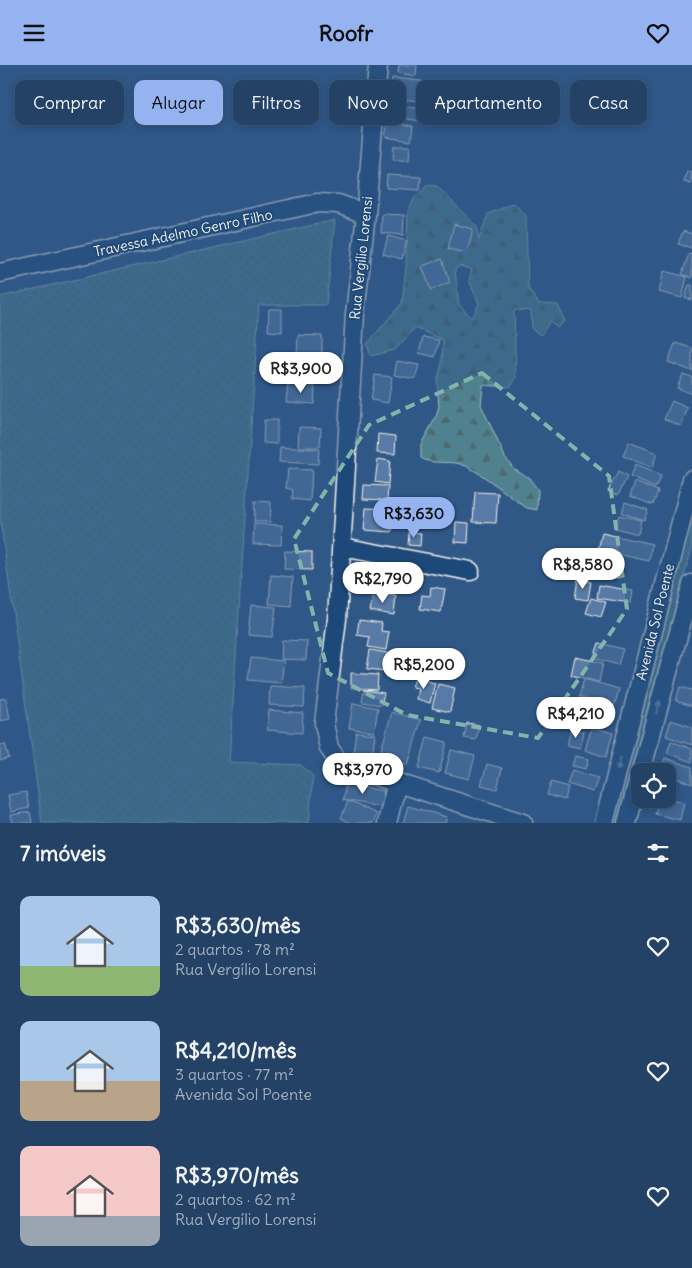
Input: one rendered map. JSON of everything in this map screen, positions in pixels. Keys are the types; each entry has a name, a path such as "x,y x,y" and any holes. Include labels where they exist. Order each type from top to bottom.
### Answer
{"street":[{"name":"Rua Vergílio Lorensi","path":"378,65 366,214 355,314 337,619 324,723 328,749 341,765 523,823"},
{"name":"Travessa Adelmo Genro Filho","path":"0,273 317,203 338,205 366,214"},
{"name":"Avenida Sol Poente","path":"604,823 692,479"},
{"path":"342,547 470,571"},
{"name":"Avenida Sol Poente","path":"643,763 692,584"},
{"path":"388,823 397,783"},
{"name":"Avenida Sol Poente","path":"626,823 631,805"}],"highlighted area":[{"path":"482,373 609,476 627,609 538,738 407,715 328,673 294,539 369,425"}],"green space":[{"path":"427,185 437,186 477,227 479,240 488,214 514,203 526,216 528,288 539,304 558,305 565,321 557,328 550,321 541,335 532,330 531,311 514,310 516,379 510,387 483,385 481,405 505,457 514,469 529,478 538,490 537,510 527,508 482,475 466,466 455,463 431,462 421,458 421,444 436,417 439,407 437,382 442,363 443,340 415,328 395,350 371,356 367,344 402,303 406,266 408,211 414,199","holes":["460,266 472,270 469,280 479,304 472,318 459,305 455,270"]},
{"path":"335,220 326,305 259,305 229,762 301,765 313,776 309,823 42,823 0,518 0,297"},
{"path":"692,492 692,548 633,763 631,763 616,823 610,823"}],"building":[{"path":"399,65 417,65 416,76 398,73"},
{"path":"392,78 416,80 416,101 406,100 406,80 392,80"},
{"path":"406,106 416,108 416,120 406,119"},
{"path":"387,125 413,126 411,141 385,137"},
{"path":"394,146 410,146 409,160 393,160"},
{"path":"687,171 692,172 691,184 684,182"},
{"path":"387,175 421,177 420,190 386,188"},
{"path":"382,214 404,215 403,235 381,233"},
{"path":"454,224 473,229 467,253 448,249"},
{"path":"683,231 692,234 692,248 678,244"},
{"path":"388,236 407,241 402,259 383,254"},
{"path":"689,254 692,255 692,278 682,274"},
{"path":"442,259 450,282 431,290 422,266"},
{"path":"664,271 687,277 682,298 659,292"},
{"path":"689,285 692,285 692,300 685,298"},
{"path":"269,309 282,309 282,332 268,331"},
{"path":"298,335 322,336 322,356 297,355"},
{"path":"423,337 439,340 435,357 419,353"},
{"path":"675,343 692,348 692,371 668,362"},
{"path":"397,361 419,365 415,379 394,375"},
{"path":"683,374 692,377 692,394 677,388"},
{"path":"375,375 392,377 388,403 371,400"},
{"path":"288,384 315,386 314,404 286,402"},
{"path":"672,401 688,408 681,426 664,419"},
{"path":"264,420 277,420 277,444 263,443"},
{"path":"299,427 321,428 320,447 298,447"},
{"path":"378,434 396,436 395,454 377,453"},
{"path":"629,442 657,453 652,468 623,456"},
{"path":"280,447 319,449 318,464 279,462"},
{"path":"378,459 390,461 388,484 375,482"},
{"path":"635,465 661,476 655,488 630,477"},
{"path":"288,469 312,470 310,501 292,499 293,490 286,488"},
{"path":"618,472 627,477 618,495 608,491"},
{"path":"635,482 658,491 653,505 630,496"},
{"path":"364,485 388,486 387,500 363,499"},
{"path":"475,492 498,493 496,523 473,522"},
{"path":"255,501 271,502 270,522 254,522"},
{"path":"625,502 648,510 644,520 622,513"},
{"path":"366,508 394,509 392,532 364,530"},
{"path":"411,508 426,509 425,525 410,524"},
{"path":"619,515 641,520 638,534 615,528"},
{"path":"456,522 469,523 468,543 455,542"},
{"path":"254,524 282,525 281,545 253,544"},
{"path":"409,532 421,533 420,546 408,545"},
{"path":"602,533 652,544 649,561 598,550"},
{"path":"285,551 312,552 312,570 284,569"},
{"path":"599,561 622,565 619,578 596,574"},
{"path":"271,575 293,577 291,606 269,604"},
{"path":"578,579 591,582 588,600 575,598"},
{"path":"599,585 633,591 631,603 597,598"},
{"path":"431,587 445,589 441,612 420,609 422,595 430,596"},
{"path":"373,593 396,596 394,615 370,611"},
{"path":"591,598 606,602 601,617 586,613"},
{"path":"251,605 276,607 272,637 248,635"},
{"path":"359,620 382,623 381,631 389,632 386,650 368,647 370,637 357,635"},
{"path":"282,640 307,641 306,660 281,659"},
{"path":"599,643 623,649 618,665 594,658"},
{"path":"370,650 388,653 386,671 367,669"},
{"path":"398,653 418,655 417,673 406,672 407,662 397,661"},
{"path":"575,657 603,663 599,682 571,675"},
{"path":"251,658 284,661 281,683 248,680"},
{"path":"351,673 378,675 377,690 351,688"},
{"path":"415,678 435,683 430,703 416,699 418,688 412,687"},
{"path":"584,679 619,689 614,707 579,697"},
{"path":"438,684 455,688 450,712 432,708"},
{"path":"270,686 305,688 304,707 269,705"},
{"path":"680,687 692,690 692,706 676,701"},
{"path":"364,690 384,693 381,705 362,702"},
{"path":"6,698 10,719 0,721 0,699"},
{"path":"573,698 594,704 588,723 567,717"},
{"path":"353,703 378,708 374,732 349,728"},
{"path":"269,710 303,713 302,733 267,730"},
{"path":"392,712 421,720 408,765 379,757"},
{"path":"671,720 692,727 692,745 666,736"},
{"path":"467,723 479,725 476,740 464,738"},
{"path":"592,727 613,733 606,757 585,750"},
{"path":"571,729 584,732 580,748 567,745"},
{"path":"356,732 375,734 371,763 352,760"},
{"path":"427,737 447,742 439,773 419,768"},
{"path":"671,741 692,749 692,762 667,753"},
{"path":"5,744 9,758 0,761 0,745"},
{"path":"451,750 475,756 469,779 445,773"},
{"path":"575,756 589,759 586,769 572,766"},
{"path":"665,758 692,767 692,784 676,778 676,763 663,763"},
{"path":"487,764 502,768 497,789 481,785"},
{"path":"572,770 598,778 593,792 567,784"},
{"path":"551,782 568,787 565,800 547,795"},
{"path":"346,784 384,791 381,807 343,800"},
{"path":"26,792 29,808 11,812 8,795"},
{"path":"676,800 684,802 680,820 655,814 657,808 676,808"},
{"path":"348,801 377,814 373,823 351,823 341,818"},
{"path":"408,806 447,817 445,823 403,823"},
{"path":"30,812 32,823 13,823 11,815"}]}
